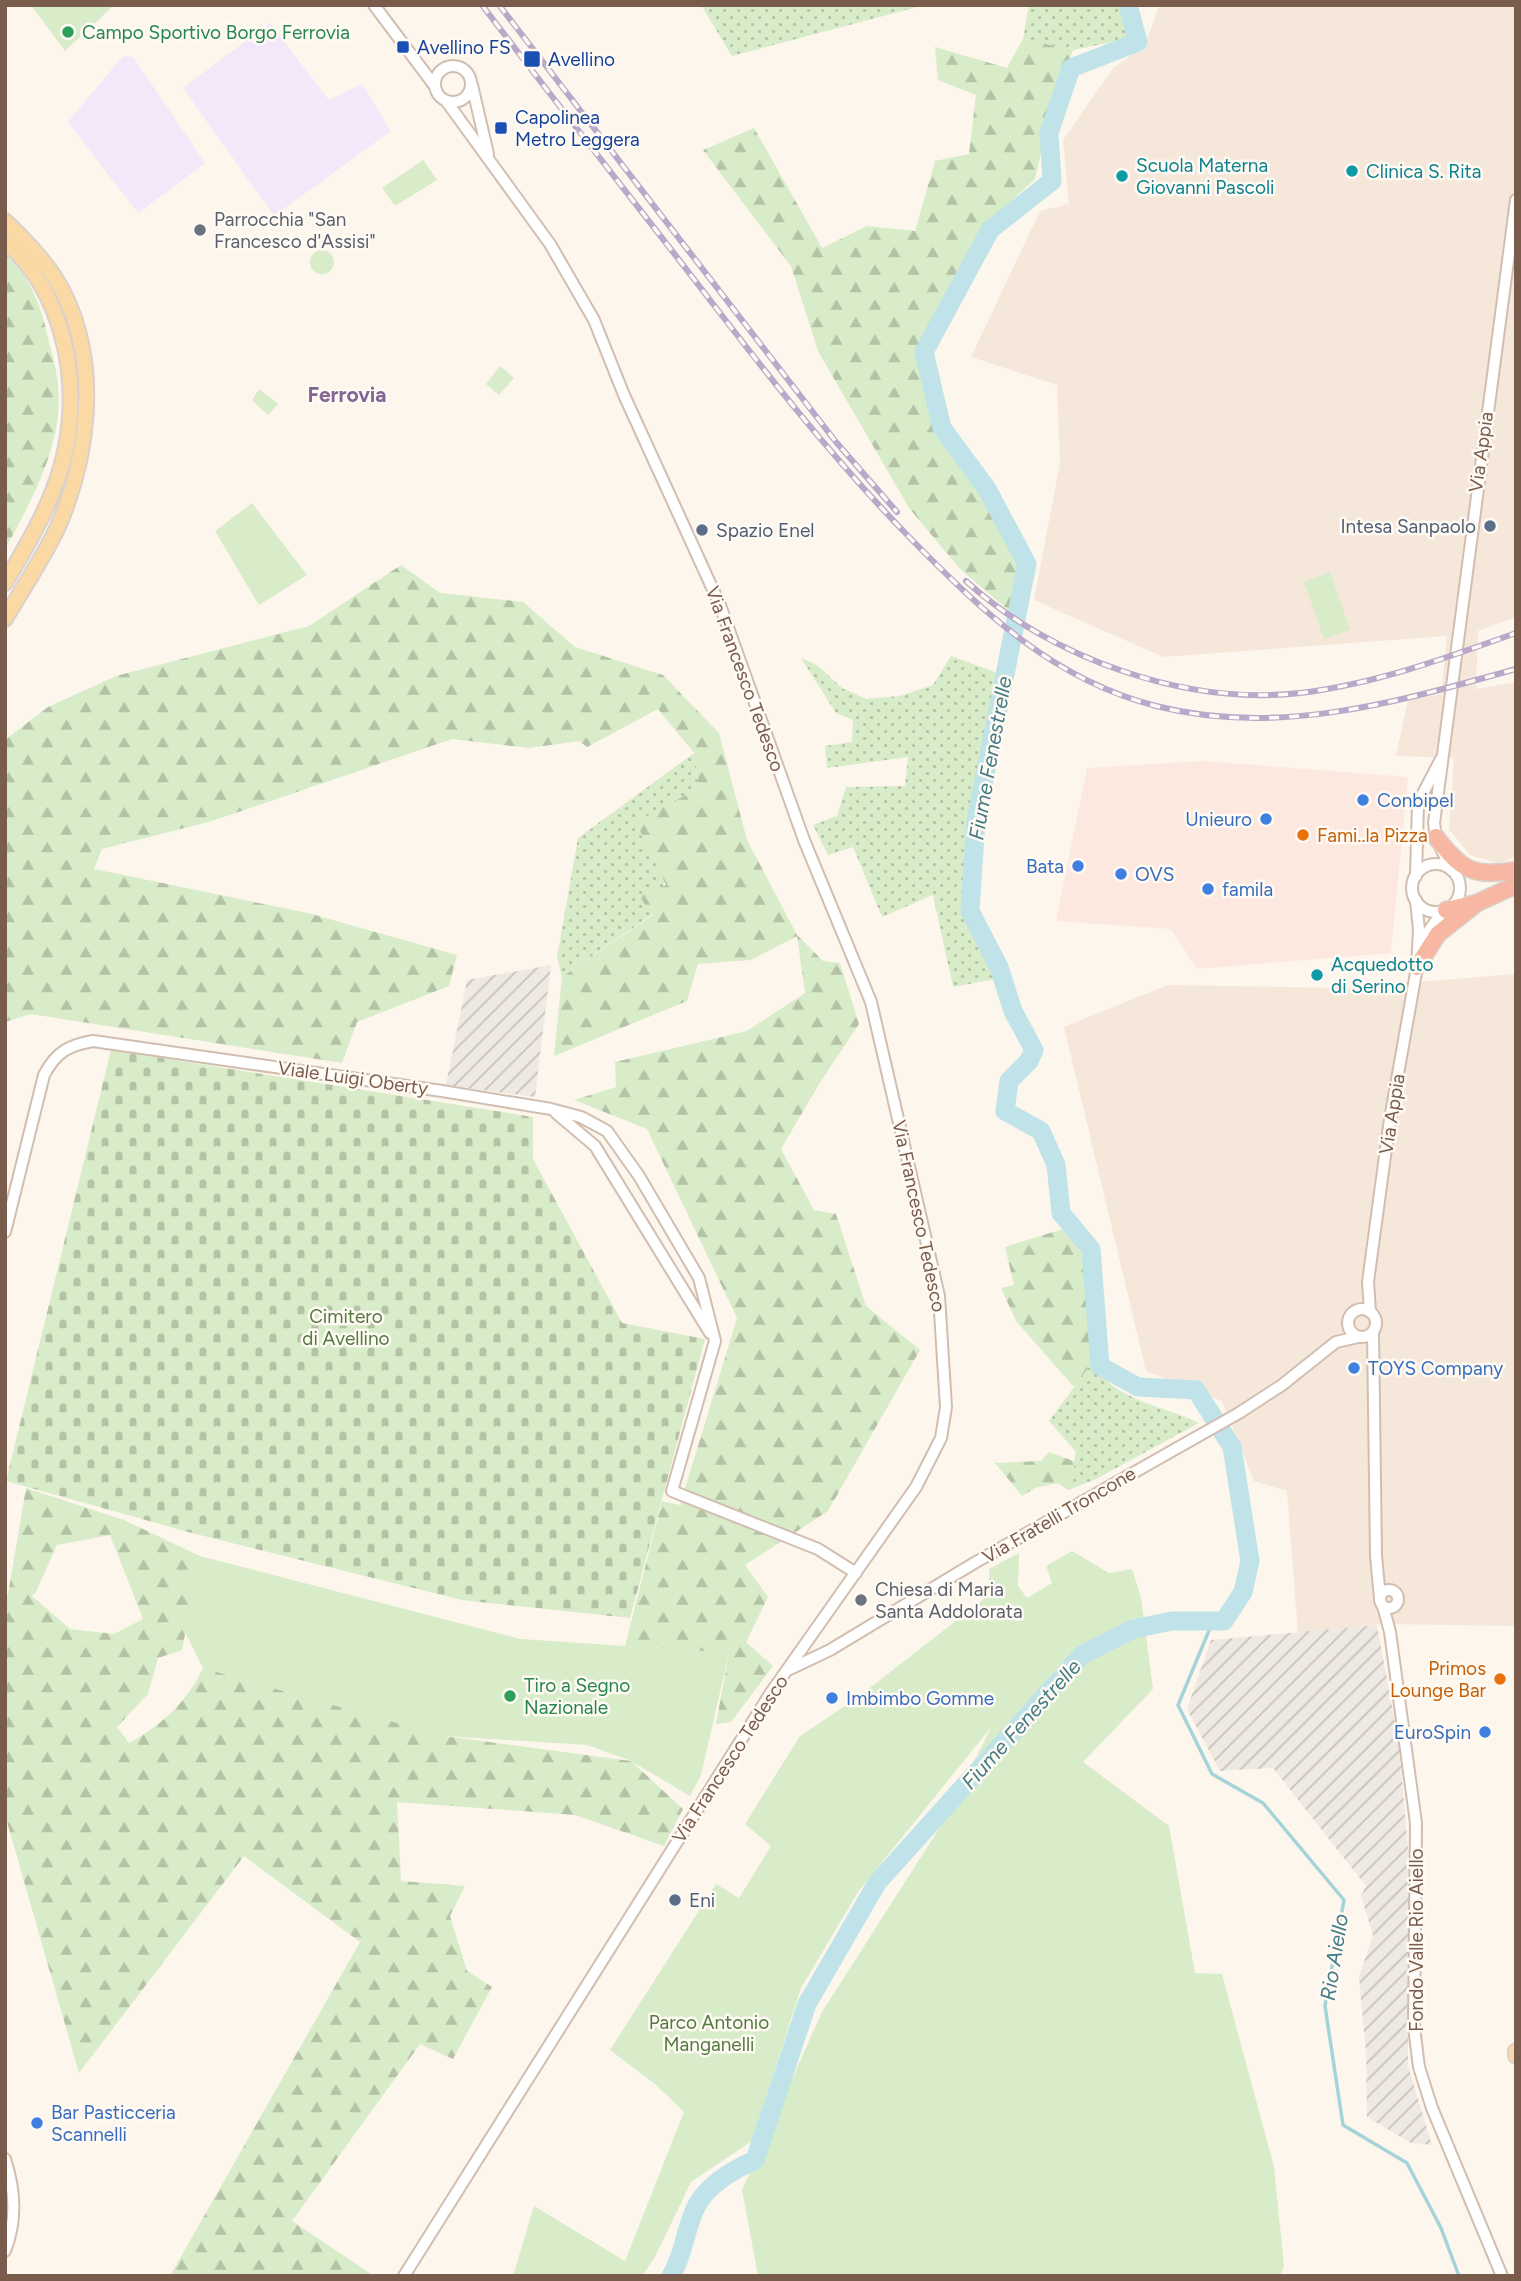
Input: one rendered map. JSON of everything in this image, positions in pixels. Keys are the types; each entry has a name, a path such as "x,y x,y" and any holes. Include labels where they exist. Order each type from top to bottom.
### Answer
{"highway":[{"path":"1436,837 1449,855 1472,871 1495,874 1516,870"},
{"path":"1453,871 1490,881 1504,878 1516,870"},
{"path":"1445,910 1477,903 1516,885"},
{"path":"1417,967 1438,934 1477,903"}],"main road":[{"path":"5,221 47,267 66,298 85,368 85,429 80,459 55,531 5,620"},
{"path":"5,241 38,278 50,299 64,339 69,372 66,447 40,524 5,583"},
{"path":"1516,2051 1516,2056"}],"street":[{"path":"374,5 434,85 438,95 447,102 465,98 471,81"},
{"path":"419,64 439,72"},
{"path":"434,85 439,72 446,67 459,66 468,73 489,160"},
{"name":"Via Francesco Tedesco","path":"404,2276 770,1693 856,1573 932,1460 941,1438 946,1407 939,1296 871,1002 804,840 720,605 624,395 594,320 550,244 447,102"},
{"name":"Via Appia","path":"1419,946 1460,892 1436,837 1434,823 1516,200"},
{"name":"Via Appia","path":"1370,1312 1368,1282 1390,1119 1419,946 1413,890 1416,876 1418,803 1446,747"},
{"path":"1416,876 1422,870 1436,865 1453,871"},
{"path":"1416,900 1425,909 1445,910"},
{"name":"Viale Luigi Oberty","path":"5,1231 44,1075 58,1054 79,1043 93,1041 201,1055 551,1110 581,1117 601,1127 639,1176 699,1278 715,1341"},
{"path":"551,1110 595,1146 715,1341 672,1491 818,1549 856,1573"},
{"name":"Via Appia","path":"1355,1311 1368,1282"},
{"path":"1355,1311 1370,1312 1375,1319 1365,1336 1336,1342 1355,1311"},
{"path":"1348,1323 1350,1332 1365,1336"},
{"name":"Fondo Valle Rio Aiello","path":"1365,1336 1374,1351 1377,1574 1386,1601 1416,1823 1414,2027 1419,2067 1432,2108 1502,2276"},
{"name":"Via Fratelli Troncone","path":"787,1670 830,1650 976,1562 1239,1413 1282,1385 1336,1342"},
{"path":"5,2159 13,2181 14,2197 5,2252"}],"shaded area":[{"path":"1159,5 1516,5 1516,617 1478,631 1476,689 1516,682 1516,856 1500,864 1470,855 1449,829 1454,758 1396,756 1408,700 1441,694 1447,636 1163,657 1034,600 1060,463 1057,385 971,357 1040,211 1069,204 1063,140 1114,67 1145,46"},
{"path":"270,23 329,100 362,84 391,131 274,216 183,88"},
{"path":"123,56 133,57 205,163 138,213 68,122"},
{"path":"1204,761 1408,777 1391,953 1197,969 1171,929 1056,921 1087,768"},
{"path":"551,965 535,1097 446,1085 467,980"},
{"path":"1516,974 1516,1626 1381,1624 1298,1634 1287,1491 1254,1481 1222,1401 1146,1371 1064,1027 1168,985 1342,988"},
{"path":"1377,1625 1399,1744 1409,1861 1408,2066 1432,2145 1411,2143 1367,2117 1366,2054 1359,1977 1373,1935 1361,1896 1366,1886 1273,1768 1220,1771 1187,1709 1211,1640"}],"green space":[{"name":"Campo Sportivo Borgo Ferrovia","path":"31,5 114,5 65,51"},
{"path":"701,5 914,5 914,8 732,56"},
{"path":"1029,5 1124,5 1132,38 1073,50 1023,39"},
{"path":"1023,39 1073,50 1047,127 1035,179 986,225 922,349 939,425 977,480 1021,564 1014,615 960,569 909,508 818,351 791,266 703,150 754,128 822,248 867,226 915,231 935,161 969,154 976,95 938,80 935,47 1007,68"},
{"path":"423,160 437,180 395,206 382,188"},
{"path":"322,250 330,254 334,262 330,270 322,274 314,270 310,262 314,254"},
{"path":"5,254 27,280 41,312 56,374 59,408 44,471 5,549"},
{"path":"500,366 514,378 499,395 486,384"},
{"path":"259,389 278,404 268,415 252,400"},
{"path":"252,503 307,575 259,605 215,531"},
{"path":"401,565 440,593 523,602 575,647 663,675 719,733 747,840 797,935 823,961 840,963 859,1024 817,1087 781,1149 814,1210 836,1214 866,1306 920,1350 828,1511 745,1565 768,1597 746,1642 773,1666 731,1722 716,1724 729,1653 625,1646 662,1501 680,1505 737,1318 647,1129 574,1100 616,1087 615,1062 747,1031 805,993 797,936 751,960 698,964 687,1001 554,1056 562,977 653,915 639,896 666,885 636,822 699,788 694,753 658,709 587,747 579,741 529,748 452,739 212,821 102,849 94,869 308,913 457,955 449,986 357,1022 342,1063 31,1014 5,1022 5,740 48,707 116,676 309,626"},
{"path":"1330,572 1350,630 1324,639 1304,582"},
{"path":"951,656 1006,676 1000,708 991,734 976,820 970,911 1001,978 953,987 933,895 882,917 853,847 828,855 813,825 837,816 846,787 905,786 908,757 827,768 825,746 852,742 853,720 836,713 801,658 817,665 842,688 866,699 900,696 933,685"},
{"path":"694,753 699,788 653,914 562,977 557,957 578,838"},
{"name":"Cimitero di Avellino","path":"111,1050 533,1117 533,1159 622,1323 705,1339 630,1618 462,1600 192,1533 6,1481"},
{"path":"1066,1228 1088,1264 1092,1363 1074,1387 1016,1321 1001,1288 1014,1285 1005,1247"},
{"path":"1092,1363 1102,1376 1126,1394 1199,1423 1094,1480 1068,1490 1076,1452 1049,1421"},
{"path":"1049,1452 1076,1462 1068,1490 1058,1483 1035,1488 1022,1496 995,1463 1041,1461"},
{"path":"26,1488 124,1520 200,1556 182,1650 158,1658 148,1694 117,1727 129,1743 172,1712 189,1692 203,1668 444,1736 631,1761 683,1809 664,1846 575,1815 397,1802 401,1881 465,1886 450,1916 467,1971 492,1987 453,2059 420,2044 292,2221 374,2276 170,2276 360,1942 244,1856 79,2073 5,1815 5,1594 8,1594","holes":["110,1535 143,1619 114,1634 70,1629 31,1595 35,1594 57,1545"]},
{"name":"Parco Antonio Manganelli","path":"1072,1551 1109,1573 1132,1569 1141,1597 1153,1689 1083,1762 1169,1826 1195,1973 1222,1974 1274,2167 1284,2266 1280,2276 758,2276 742,2190 822,2012 944,1821 992,1726 858,1892 801,1988 752,2141 691,2182 655,2257 642,2276 513,2276 534,2206 625,2261 684,2112 655,2084 610,2050 716,1884 739,1898 771,1846 745,1824 800,1736 857,1698 989,1595 989,1569 1019,1553 1018,1586 1027,1598 1052,1583 1046,1566"},
{"name":"Tiro a Segno Nazionale","path":"200,1556 521,1639 729,1653 701,1775 690,1796 631,1761 587,1745 444,1736 203,1668 185,1632"}],"waterway":[{"name":"Fiume Fenestrelle","path":"671,2276 690,2221 703,2196 724,2177 755,2160 807,2004 877,1883 1082,1655 1133,1629 1172,1621 1224,1621 1243,1592 1250,1561 1232,1447 1196,1390 1138,1387 1100,1366 1091,1249 1061,1213 1056,1165 1041,1131 1005,1111 1009,1081 1029,1061 1034,1050 1013,1011 999,967 970,911 976,820 1027,564 987,489 942,428 924,352 990,230 1052,181 1049,133 1071,68 1138,42 1128,5"},
{"name":"Rio Aiello","path":"1213,1621 1178,1705 1212,1774 1263,1803 1344,1900 1325,2006 1343,2125 1407,2163 1441,2228 1459,2276"}],"railway":[{"path":"482,5 743,343 852,476 966,593 1023,641 1053,661 1119,694 1156,706 1202,715 1247,718 1338,712 1427,693 1516,669"},
{"path":"499,5 836,442 897,512"},
{"path":"966,581 1038,633 1079,654 1166,684 1212,692 1256,695 1328,689 1410,669 1516,633"}],"place":[{"name":"Campo Sportivo Borgo Ferrovia","path":"68,32"},
{"name":"Avellino FS","path":"403,47"},
{"name":"Avellino","path":"532,59"},
{"name":"Capolinea Metro Leggera","path":"501,128"},
{"name":"Clinica S. Rita","path":"1352,171"},
{"name":"Scuola Materna Giovanni Pascoli","path":"1122,176"},
{"name":"Parrocchia \"San Francesco d'Assisi\"","path":"200,230"},
{"name":"Intesa Sanpaolo","path":"1490,526"},
{"name":"Spazio Enel","path":"702,530"},
{"name":"Conbipel","path":"1363,800"},
{"name":"Unieuro","path":"1266,819"},
{"name":"Fami..la Pizza","path":"1303,835"},
{"name":"Bata","path":"1078,866"},
{"name":"OVS","path":"1121,874"},
{"name":"famila","path":"1208,889"},
{"name":"Acquedotto di Serino","path":"1317,975"},
{"name":"TOYS Company","path":"1354,1368"},
{"name":"Chiesa di Maria Santa Addolorata","path":"861,1600"},
{"name":"Primos Lounge Bar","path":"1500,1679"},
{"name":"Tiro a Segno Nazionale","path":"510,1696"},
{"name":"Imbimbo Gomme","path":"832,1698"},
{"name":"EuroSpin","path":"1485,1732"},
{"name":"Eni","path":"675,1900"},
{"name":"Bar Pasticceria Scannelli","path":"37,2123"}],"district":[{"name":"Ferrovia","path":"347,394"}]}
